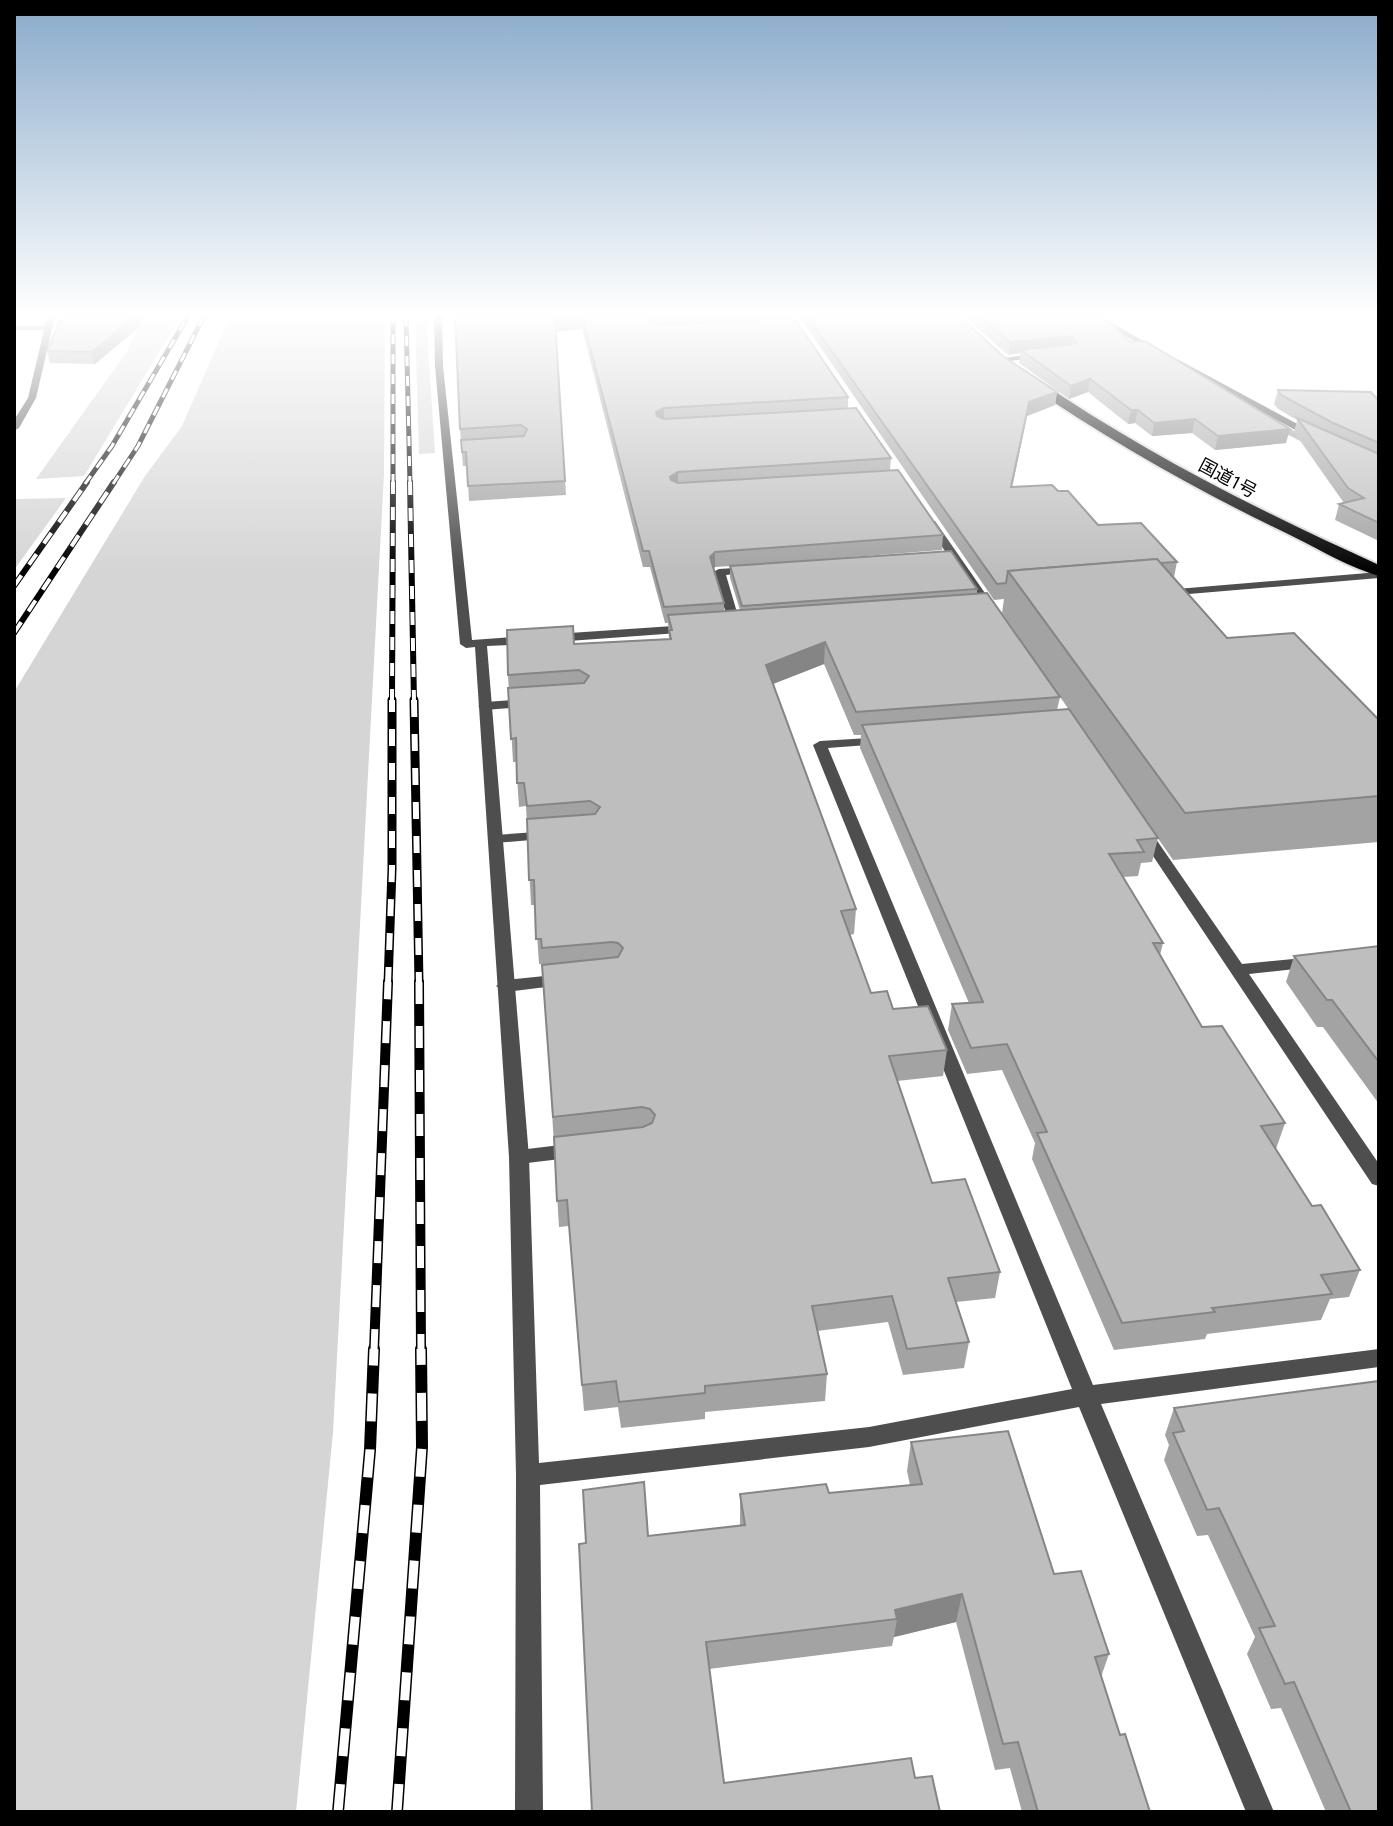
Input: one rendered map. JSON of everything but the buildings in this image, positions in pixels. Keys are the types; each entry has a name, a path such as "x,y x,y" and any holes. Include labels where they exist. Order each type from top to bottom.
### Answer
{"highway":[{"name":"国道1号","path":"1060,401 1144,453 1273,522 1379,573"}],"street":[{"path":"14,428 30,401"},
{"path":"443,401 466,644 707,628"},
{"path":"1250,401 1323,441"},
{"path":"448,449 463,448"},
{"path":"927,517 991,610"},
{"path":"938,557 954,556"},
{"path":"735,626 719,572 766,569"},
{"path":"1157,593 1379,573"},
{"path":"721,627 751,625"},
{"path":"481,643 519,1157 528,1475 529,1812"},
{"path":"485,706 548,702"},
{"path":"899,739 820,745 1260,1812"},
{"path":"1131,813 1379,1179"},
{"path":"495,839 564,834"},
{"path":"1237,970 1332,959"},
{"path":"505,986 582,978"},
{"path":"519,1157 597,1148"},
{"path":"528,1475 869,1437 1086,1396 1379,1358"}],"shaded area":[{"path":"91,401 129,401 84,476 36,479"},
{"path":"193,401 384,401 384,474 333,1432 296,1812 14,1812 14,692 145,476 182,426"},
{"path":"417,401 432,401 435,453 419,454"},
{"path":"66,498 14,570 16,499"}],"waterway":[{"path":"1270,422 1317,446"}],"railway":[{"path":"85,484 138,401"},
{"path":"113,484 138,446 161,401"},
{"path":"393,401 393,482"},
{"path":"408,401 410,484"},
{"path":"14,586 87,482"},
{"path":"14,633 114,482"},
{"path":"392,702 393,482"},
{"path":"410,482 414,702"},
{"path":"414,700 419,984"},
{"path":"388,984 392,702"},
{"path":"374,1351 388,982"},
{"path":"419,982 421,1351"},
{"path":"338,1812 370,1450 374,1349"},
{"path":"397,1812 422,1447 421,1349"}]}
